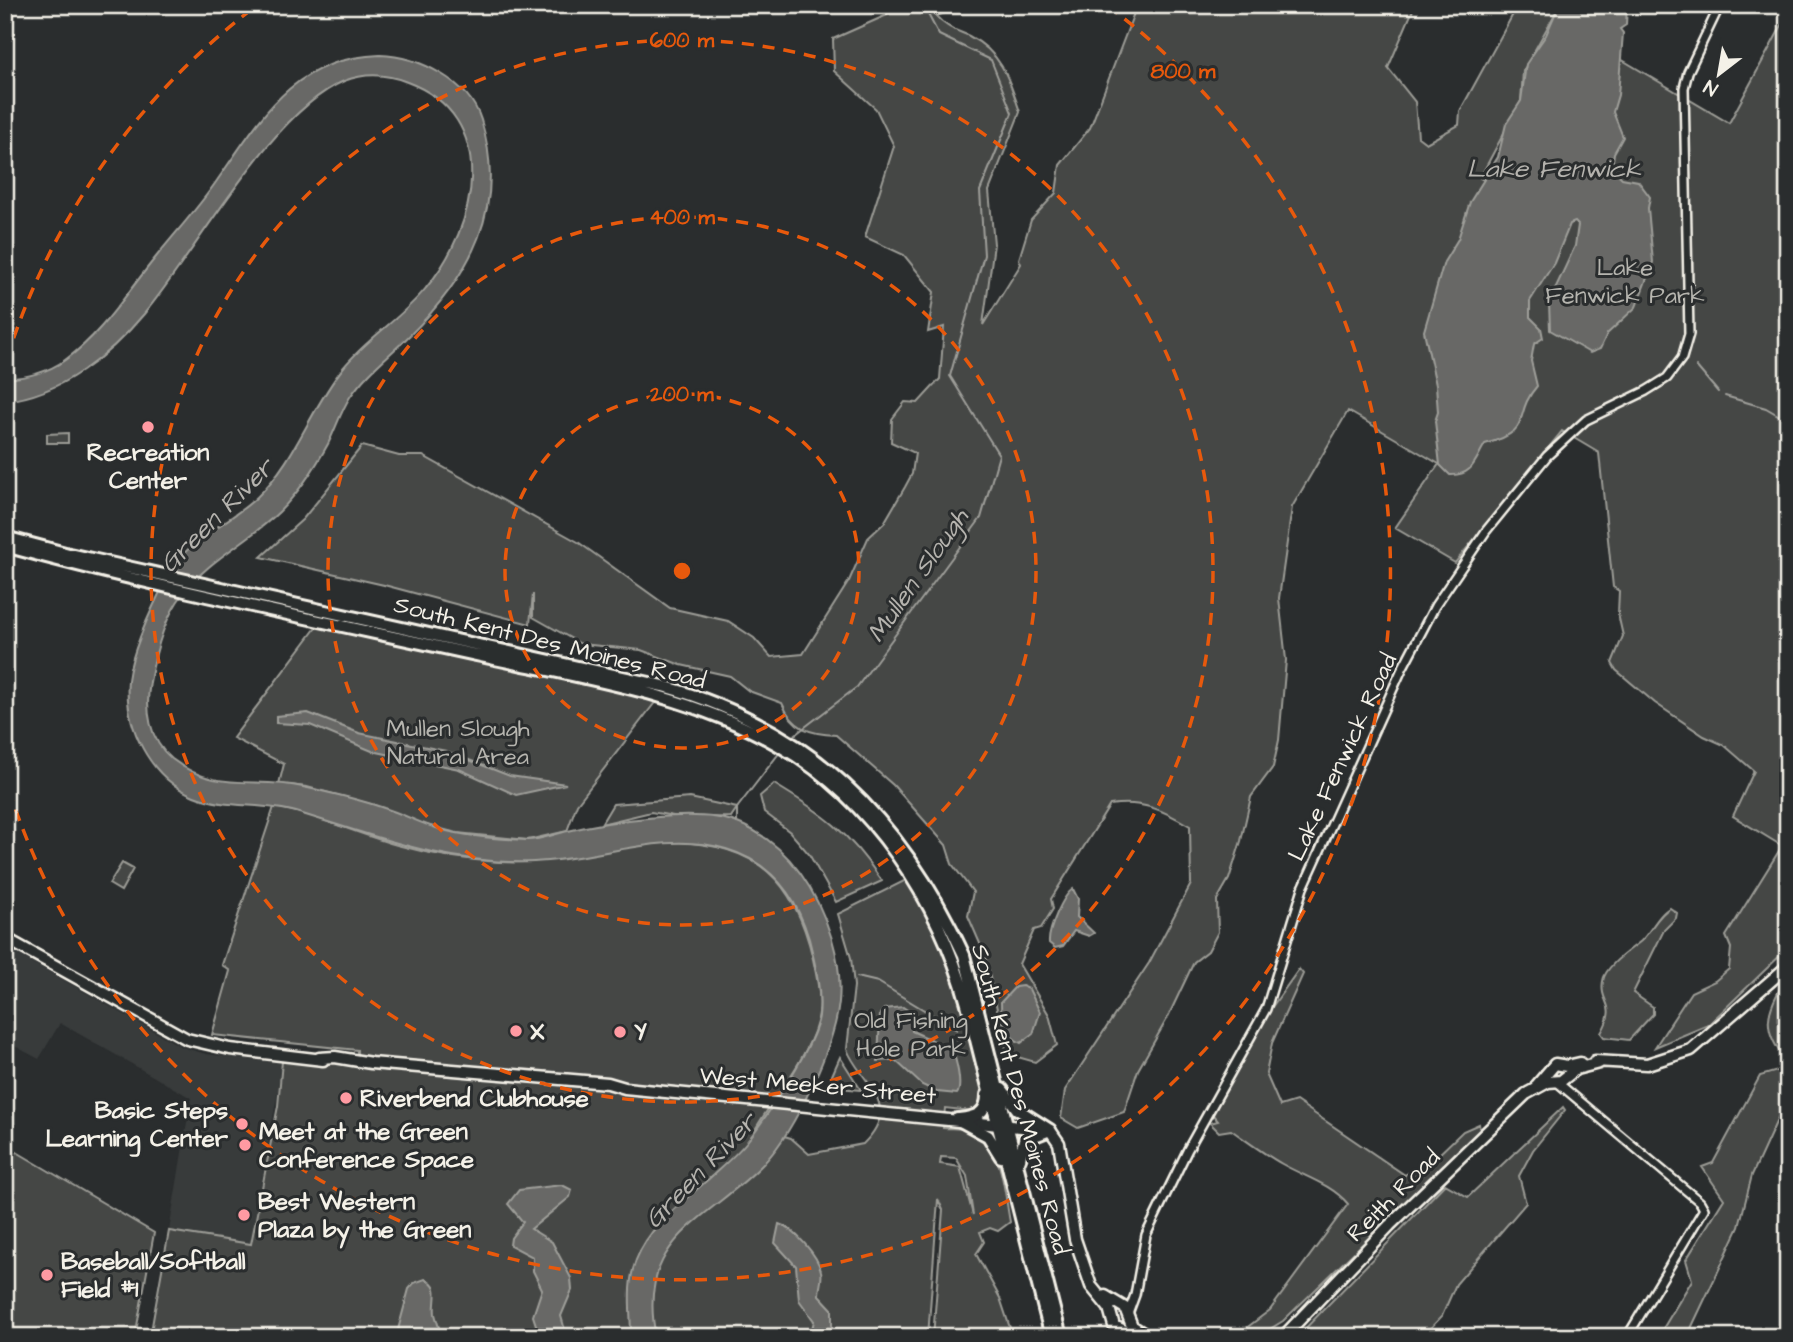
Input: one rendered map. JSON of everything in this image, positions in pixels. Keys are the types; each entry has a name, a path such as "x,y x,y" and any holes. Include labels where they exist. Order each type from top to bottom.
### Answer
{"highway":[{"name":"South Kent Des Moines Road","path":"5,537 136,573"},
{"name":"South Kent Des Moines Road","path":"5,546 136,573 660,696 753,726 854,790 888,827 943,910 964,955 999,1084 1003,1123 1051,1337"},
{"name":"South Kent Des Moines Road","path":"814,763 879,832 912,877 933,914 960,978 987,1085 1003,1123"},
{"path":"999,1084 1017,1109 1050,1130"},
{"path":"957,1119 982,1112 987,1102 987,1085"},
{"path":"957,1119 979,1129 992,1139 1014,1170"},
{"path":"1014,1170 1024,1140 1050,1130"},
{"name":"South Kent Des Moines Road","path":"1014,1170 1061,1337"}],"main road":[{"name":"West Meeker Street","path":"5,938 187,1039 230,1049 319,1058 355,1065 371,1063 608,1083 625,1088"},
{"path":"1553,1077 1599,1063 1647,1064 1691,1050 1788,966"},
{"path":"1553,1077 1558,1063 1566,1071"},
{"name":"West Meeker Street","path":"490,1074 538,1083 625,1088 816,1106 878,1115 1003,1123"},
{"name":"Reith Road","path":"1283,1337 1390,1225 1536,1087 1553,1077"},
{"path":"1003,1123 1050,1130 1059,1143 1075,1239 1090,1281 1139,1337"},
{"path":"1115,1307 1114,1326 1126,1320"},
{"path":"1126,1320 1149,1337"}],"street":[{"name":"Lake Fenwick Road","path":"1126,1320 1146,1235 1189,1146 1266,1009 1283,944 1303,888 1402,669 1435,606 1486,531 1563,440 1586,420 1647,391 1671,373 1687,347 1689,314 1683,96 1688,72 1720,5"},
{"path":"1566,1071 1571,1091"},
{"path":"1553,1077 1702,1206 1702,1216 1627,1337"},
{"path":"1115,1307 1134,1292"}],"shaded area":[{"path":"5,947 182,1047 206,1054 283,1063 250,1247 169,1231 191,1098 60,1023 39,1059 7,1042 5,1045"}],"green space":[{"name":"Lake Fenwick Park","path":"887,5 969,5 936,16 947,26 980,43 997,59 1008,78 1020,112 989,191 994,244 983,325 1021,264 1019,259 1031,220 1056,193 1060,165 1090,128 1137,5 1415,5 1388,68 1415,102 1418,137 1426,143 1459,125 1460,111 1518,5 1560,5 1523,71 1521,101 1480,178 1485,181 1575,32 1729,123 1788,14 1788,374 1783,381 1788,386 1788,948 1708,1025 1655,1047 1691,992 1715,981 1729,969 1731,948 1726,936 1782,846 1733,816 1754,771 1724,745 1704,736 1655,703 1616,670 1612,663 1623,636 1618,614 1619,591 1613,587 1599,453 1562,431 1455,563 1395,528 1439,464 1348,411 1292,507 1279,598 1286,660 1279,740 1273,767 1251,797 1229,879 1217,900 1218,932 1208,951 1194,962 1167,1019 1138,1070 1124,1112 1078,1128 1061,1118 1065,1090 1149,963 1191,884 1190,826 1171,815 1142,805 1110,805 1051,899 1053,909 1041,928 1034,930 1019,964 1049,1015 1057,1045 1035,1062 1007,1054 985,955 968,916 973,892 952,864 946,845 893,785 836,735 803,728 791,719 782,703 749,691 730,676 681,665 641,650 581,644 533,617 533,594 530,624 384,585 261,557 303,519 362,446 399,456 423,456 578,542 670,608 728,621 754,638 771,657 803,654 849,581 868,538 884,523 912,474 915,453 891,442 892,419 905,402 918,403 940,379 944,327 928,332 934,292 904,255 865,237 894,146 876,109 834,71 833,39 887,15"},
{"path":"68,433 68,443 47,443 47,434"},
{"name":"Mullen Slough Natural Area","path":"321,621 660,696 577,804 567,831 528,840 457,833 422,824 374,805 307,787 279,784 284,764 233,738"},
{"path":"774,784 834,825 858,849 882,881 836,902 809,854 790,832 764,812 760,796"},
{"path":"690,798 737,808 731,817 685,818 651,812 601,824 613,804"},
{"name":"Old Fishing Hole Park","path":"274,807 306,814 413,849 488,861 544,860 652,843 703,844 728,850 750,859 768,872 783,888 805,931 813,959 819,990 817,1022 799,1063 756,1128 791,1138 809,1154 863,1144 875,1130 880,1117 875,1093 847,1049 854,986 851,958 838,914 912,877 952,956 987,1085 978,1105 972,1111 945,1108 943,1128 976,1132 988,1142 998,1163 1010,1222 998,1231 990,1228 980,1232 984,1242 976,1254 1000,1298 1013,1337 933,1337 943,1210 938,1199 928,1337 150,1337 169,1231 251,1244 278,1106 283,1050 357,1057 357,1050 212,1035 230,971 222,965","holes":["941,1157 956,1158 967,1176 973,1215 960,1167 940,1164"]},
{"path":"122,863 133,869 121,891 109,884"},
{"path":"1670,908 1677,913 1676,918 1664,930 1633,993 1653,1007 1653,1014 1629,1040 1604,1037 1601,1033 1608,1015 1603,989 1605,975 1641,941"},
{"path":"1299,969 1303,974 1272,1043 1266,1074 1280,1106 1296,1101 1405,1175 1434,1159 1463,1131 1479,1124 1480,1130 1283,1321 1257,1337 1243,1337 1245,1329 1270,1310 1348,1204 1326,1186 1275,1160 1231,1130 1219,1132 1210,1123 1218,1121 1212,1114 1267,1014"},
{"path":"1788,973 1788,1064 1773,1039 1769,1020 1775,999"},
{"path":"840,1057 861,1090 827,1087"},
{"path":"1788,1068 1788,1096 1752,1175 1739,1227 1687,1337 1658,1337 1692,1280 1686,1260 1724,1199 1702,1167 1713,1163 1760,1076"},
{"path":"1563,1107 1565,1110 1533,1150 1519,1176 1526,1203 1456,1284 1442,1316 1422,1337 1297,1337 1445,1184 1468,1197"},
{"path":"5,1145 154,1233 135,1337 5,1337"}],"water":[{"name":"Lake Fenwick","path":"1559,5 1627,5 1626,25 1620,29 1623,33 1618,95 1613,112 1623,137 1614,153 1612,168 1622,178 1638,181 1650,197 1648,208 1653,262 1636,307 1607,334 1600,349 1590,353 1550,330 1549,302 1575,246 1578,225 1575,222 1570,224 1554,263 1530,301 1530,317 1541,328 1543,338 1534,344 1531,361 1537,386 1529,397 1517,427 1501,439 1485,444 1469,470 1450,475 1440,465 1435,421 1438,412 1436,385 1424,331 1444,262 1458,239 1470,202 1498,157 1506,124 1521,101 1526,64 1546,35"},
{"path":"380,55 410,60 440,73 466,94 475,106 488,152 490,182 478,238 466,264 431,313 356,388 323,453 293,497 267,523 205,571 176,603 161,636 152,671 148,703 150,724 158,743 172,759 205,777 236,782 285,784 344,796 443,830 495,838 532,840 628,820 698,816 735,822 754,831 785,854 818,902 832,939 839,978 836,1020 812,1086 777,1148 743,1182 682,1234 666,1253 656,1276 652,1303 656,1337 631,1337 631,1279 642,1247 669,1213 749,1139 800,1061 816,1028 820,1006 819,987 809,939 797,908 779,882 756,862 742,855 702,844 654,844 558,860 502,862 413,848 283,809 206,800 178,788 153,764 143,749 130,715 128,680 134,654 158,597 178,560 271,483 343,368 417,299 444,263 458,235 468,205 471,175 468,146 457,120 437,98 392,77 352,78 317,97 289,122 236,185 165,287 130,330 99,358 64,382 45,391 5,401 5,379 36,374 51,368 78,350 103,325 202,201 264,114 282,96 301,80 324,67 350,59"},
{"path":"308,713 359,733 446,751 510,776 566,784 516,795 459,769 372,751 310,725 276,723 276,716"},
{"path":"1073,889 1078,899 1077,917 1094,933 1089,936 1074,931 1063,946 1055,948 1049,943 1051,930 1061,905"},
{"path":"1015,987 1029,989 1040,1012 1033,1034 1021,1043 1007,1032 1001,1002"},
{"path":"903,1007 913,1014 912,1031 952,1049 959,1079 957,1094 937,1092 922,1085 895,1060 878,1061 880,1014 884,1009"},
{"path":"562,1185 572,1190 570,1197 531,1229 552,1242 571,1278 572,1290 561,1316 567,1337 540,1337 533,1316 542,1289 533,1271 533,1257 510,1245 511,1238 523,1222 508,1204 519,1190"},
{"path":"779,1224 798,1237 819,1265 822,1277 819,1295 832,1309 832,1337 810,1337 814,1321 799,1300 796,1266 775,1243"},
{"path":"425,1279 435,1289 435,1314 441,1337 396,1337 409,1289 414,1283"}],"waterway":[{"name":"Mullen Slough","path":"792,737 857,687 981,518 999,455 950,376 984,255 980,191 1012,113 991,60 939,35 923,5"},
{"path":"1696,366 1718,392"},
{"path":"1725,396 1766,408 1788,421"},
{"name":"Mullen Slough","path":"737,823 737,808 780,752"},
{"path":"857,977 878,982 957,1030"}],"place":[{"name":"Recreation Center","path":"148,427"},
{"name":"X","path":"516,1031"},
{"name":"Y","path":"620,1032"},
{"name":"Riverbend Clubhouse","path":"346,1098"},
{"name":"Basic Steps Learning Center","path":"242,1124"},
{"name":"Meet at the Green Conference Space","path":"245,1145"},
{"name":"Best Western Plaza by the Green","path":"244,1215"},
{"name":"Baseball/Softball Field #1","path":"47,1275"}],"water label":[{"name":"Green River","path":"216,515"},
{"name":"Green River","path":"700,1170"}]}
